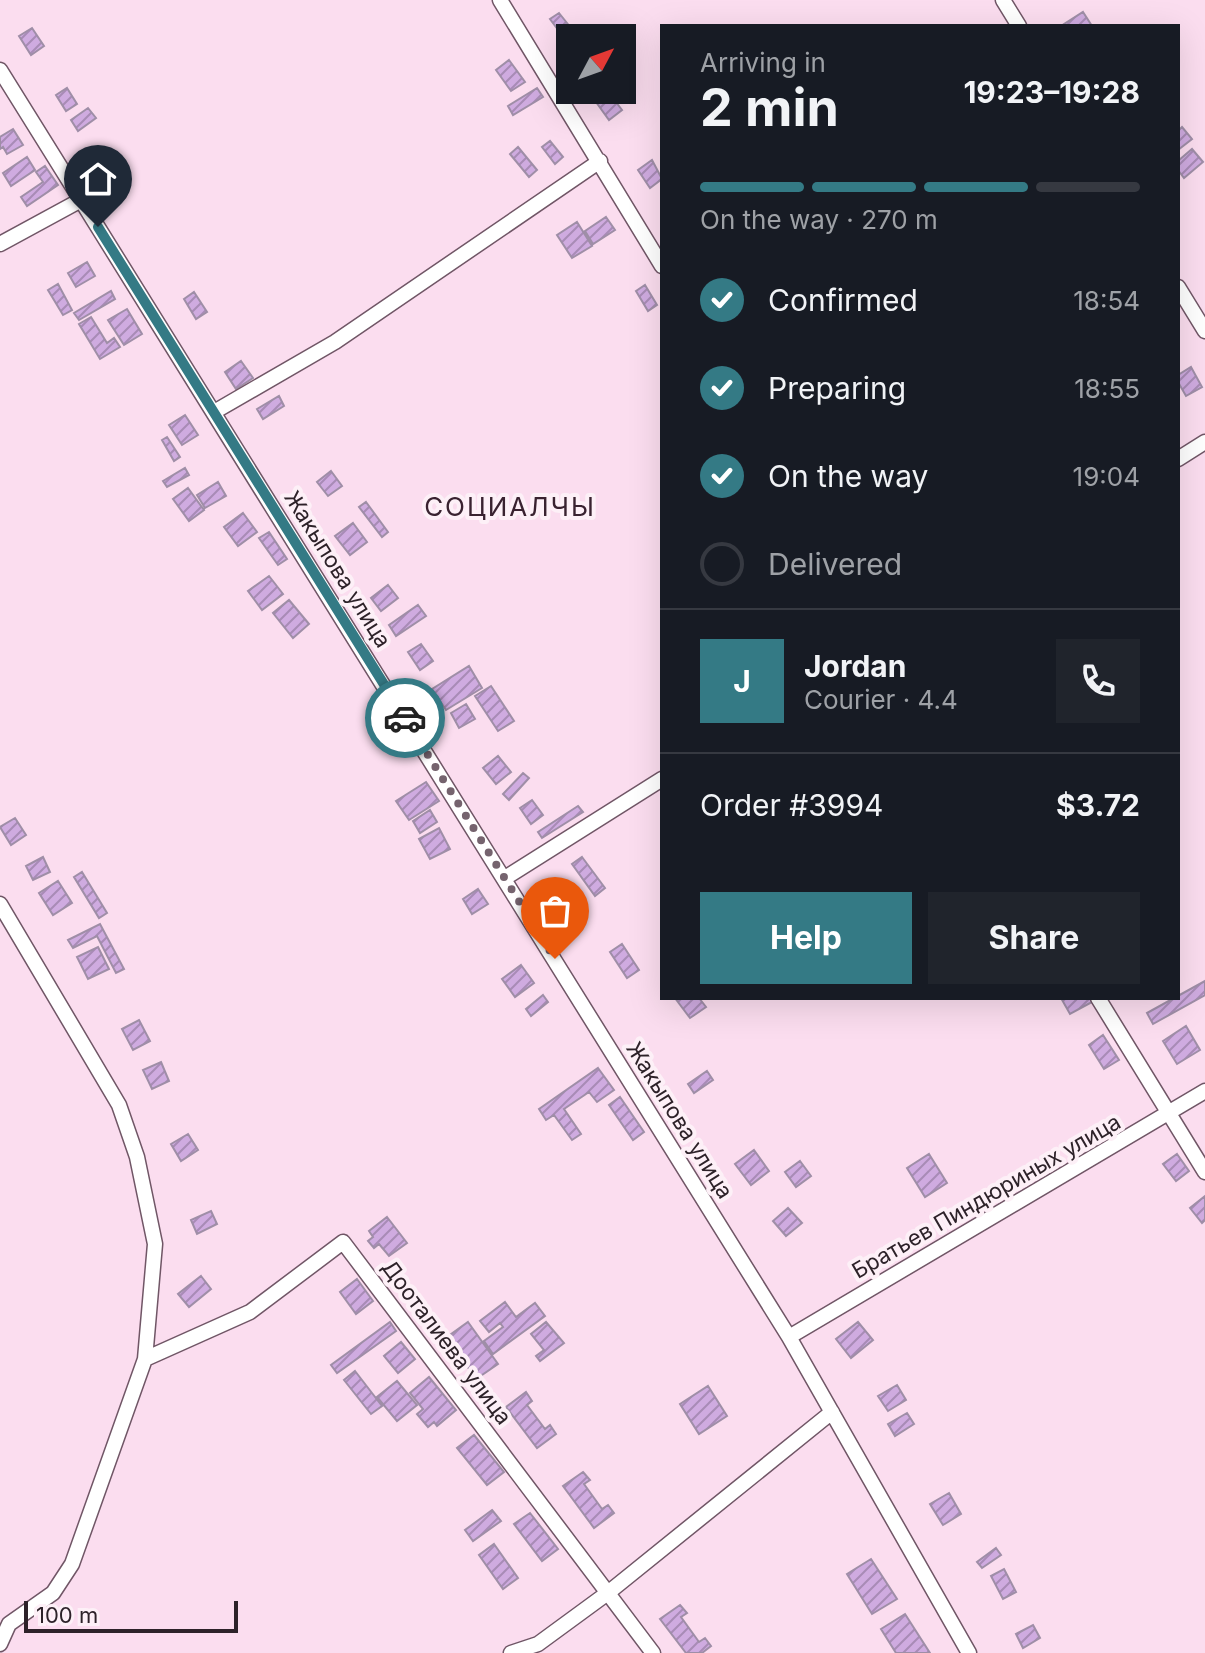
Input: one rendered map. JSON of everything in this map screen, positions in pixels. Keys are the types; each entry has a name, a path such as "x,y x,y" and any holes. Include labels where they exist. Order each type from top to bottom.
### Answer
{"street":[{"path":"500,0 660,263"},
{"path":"1003,0 1018,24"},
{"name":"Жакыпова улица","path":"0,70 789,1337 969,1653"},
{"path":"214,412 335,342 600,161"},
{"path":"0,244 81,200"},
{"path":"1180,290 1205,331"},
{"path":"1180,458 1205,442"},
{"path":"505,878 660,780"},
{"path":"0,904 119,1105 137,1157 155,1244 145,1359 72,1564 53,1593 9,1624 0,1644"},
{"path":"1099,1000 1205,1172"},
{"name":"Братьев Пиндюриных улица","path":"789,1337 1205,1091"},
{"name":"Дооталиева улица","path":"145,1359 250,1312 343,1242 653,1653"},
{"path":"511,1653 538,1644 609,1592 832,1412"}],"building":[{"path":"1083,12 1091,24 1064,24"},
{"path":"559,13 568,24 556,24 556,27 550,19"},
{"path":"32,28 44,46 31,55 19,36"},
{"path":"509,60 525,82 511,91 496,70"},
{"path":"67,88 77,104 66,111 56,95"},
{"path":"537,88 543,97 513,115 508,106"},
{"path":"597,104 617,104 622,110 609,120"},
{"path":"88,108 96,118 78,131 71,120"},
{"path":"1182,127 1192,139 1180,148"},
{"path":"13,129 23,145 7,154 3,147 0,149 0,137"},
{"path":"550,141 563,157 555,164 542,147"},
{"path":"518,147 537,170 529,177 510,154"},
{"path":"1192,149 1203,162 1184,178 1180,173 1180,159"},
{"path":"27,157 35,170 11,186 3,173"},
{"path":"652,160 660,180 650,188 638,170"},
{"path":"45,166 58,185 27,206 21,197 43,182 36,172"},
{"path":"606,217 615,230 593,244 585,231"},
{"path":"577,222 592,246 572,258 557,235"},
{"path":"87,262 95,276 76,287 68,273"},
{"path":"58,284 72,310 63,315 48,290"},
{"path":"645,285 657,305 648,311 636,291"},
{"path":"111,291 115,299 79,320 74,313"},
{"path":"194,292 207,312 196,319 184,299"},
{"path":"127,309 142,334 124,345 108,320"},
{"path":"91,317 107,343 114,338 120,347 100,359 79,324"},
{"path":"241,361 253,378 236,389 225,372"},
{"path":"1191,367 1202,387 1186,396 1180,386 1180,374"},
{"path":"279,396 284,406 263,419 257,409"},
{"path":"185,415 198,435 182,445 169,425"},
{"path":"167,437 180,457 174,461 162,440"},
{"path":"185,468 189,475 167,487 163,481"},
{"path":"331,471 342,486 328,496 317,482"},
{"path":"218,482 226,496 205,508 197,495"},
{"path":"188,488 204,510 189,521 173,499"},
{"path":"366,502 388,532 382,537 359,507"},
{"path":"243,513 257,532 238,546 224,527"},
{"path":"353,523 367,542 350,555 335,536"},
{"path":"269,532 287,559 278,565 259,538"},
{"path":"269,576 283,594 262,610 248,591"},
{"path":"388,585 398,598 381,611 371,598"},
{"path":"289,600 309,624 293,638 273,613"},
{"path":"418,605 426,616 396,636 389,625"},
{"path":"421,644 433,661 420,670 408,652"},
{"path":"469,666 482,688 446,710 432,689"},
{"path":"491,686 514,721 498,731 475,696"},
{"path":"466,704 475,719 459,728 451,713"},
{"path":"498,756 511,772 496,784 483,768"},
{"path":"523,773 529,778 509,800 503,794"},
{"path":"426,782 439,801 409,820 396,801"},
{"path":"532,800 543,815 531,824 520,808"},
{"path":"578,806 583,812 542,838 538,832"},
{"path":"430,810 437,822 420,833 413,821"},
{"path":"15,818 26,835 11,845 0,827"},
{"path":"439,828 450,849 430,859 419,839"},
{"path":"43,857 50,872 33,880 26,866"},
{"path":"582,857 605,888 595,896 572,864"},
{"path":"82,872 107,913 99,918 74,877"},
{"path":"58,881 72,903 53,915 39,893"},
{"path":"478,889 488,904 472,914 463,899"},
{"path":"100,924 124,969 116,973 97,936 73,948 68,940"},
{"path":"622,944 639,970 627,978 610,952"},
{"path":"98,947 109,969 88,979 77,957"},
{"path":"521,965 534,983 515,997 502,979"},
{"path":"1205,981 1205,995 1153,1024 1147,1013 1171,1000 1180,1000 1180,995"},
{"path":"543,995 548,1002 531,1016 526,1009"},
{"path":"676,1000 701,1000 706,1007 690,1018"},
{"path":"1062,1000 1091,1000 1092,1002 1070,1014"},
{"path":"139,1020 150,1041 133,1050 122,1029"},
{"path":"1186,1026 1200,1050 1177,1064 1163,1041"},
{"path":"1103,1035 1119,1060 1104,1069 1089,1045"},
{"path":"161,1062 169,1081 152,1089 143,1070"},
{"path":"598,1068 614,1090 597,1102 589,1092 564,1109 581,1134 572,1140 554,1115 546,1120 539,1109"},
{"path":"707,1071 713,1080 694,1093 688,1084"},
{"path":"620,1097 644,1132 633,1140 609,1105"},
{"path":"188,1134 198,1150 181,1161 171,1144"},
{"path":"754,1150 769,1171 751,1185 735,1164"},
{"path":"929,1154 947,1183 925,1197 907,1168"},
{"path":"1177,1154 1189,1171 1176,1181 1163,1164"},
{"path":"800,1161 811,1176 796,1187 785,1172"},
{"path":"1205,1196 1205,1220 1202,1223 1190,1208"},
{"path":"788,1208 802,1223 786,1236 773,1221"},
{"path":"211,1211 217,1224 197,1234 191,1220"},
{"path":"387,1217 407,1243 389,1256 379,1244 374,1248 368,1241 373,1237 369,1231"},
{"path":"201,1276 211,1289 189,1307 178,1294"},
{"path":"357,1279 373,1301 356,1314 340,1292"},
{"path":"505,1302 516,1317 535,1303 545,1316 493,1354 484,1341 503,1327 500,1323 489,1332 480,1321"},
{"path":"390,1322 396,1331 337,1373 331,1365"},
{"path":"468,1322 498,1364 476,1379 447,1337"},
{"path":"546,1322 564,1343 540,1361 536,1356 544,1350 531,1334"},
{"path":"858,1322 873,1340 851,1358 836,1339"},
{"path":"401,1342 415,1359 398,1373 384,1356"},
{"path":"355,1371 382,1406 371,1414 344,1380"},
{"path":"429,1377 456,1410 437,1426 434,1422 428,1427 417,1414 423,1409 410,1393"},
{"path":"397,1381 417,1405 397,1421 377,1397"},
{"path":"897,1385 906,1400 888,1411 878,1396"},
{"path":"708,1386 727,1416 699,1434 680,1404"},
{"path":"526,1392 532,1401 527,1405 545,1429 550,1425 556,1434 537,1448 506,1407"},
{"path":"907,1413 914,1424 895,1436 888,1424"},
{"path":"474,1435 504,1472 487,1485 457,1448"},
{"path":"583,1472 590,1480 584,1484 602,1509 608,1505 614,1513 594,1528 563,1486"},
{"path":"949,1493 961,1514 943,1525 930,1504"},
{"path":"492,1510 501,1521 473,1541 465,1530"},
{"path":"530,1513 558,1549 542,1561 514,1524"},
{"path":"494,1544 518,1578 503,1589 479,1555"},
{"path":"996,1548 1001,1555 982,1568 977,1562"},
{"path":"871,1559 897,1599 872,1614 847,1574"},
{"path":"1004,1569 1016,1592 1003,1599 991,1576"},
{"path":"680,1605 687,1613 681,1617 699,1642 705,1638 711,1646 702,1653 686,1653 660,1619"},
{"path":"905,1614 930,1653 896,1653 881,1629"},
{"path":"1033,1625 1040,1638 1023,1648 1016,1634"}],"way so far":[{"path":"405,718 555,959"}],"district":[{"name":"СОЦИАЛЧЫ","path":"510,506"}],"route":[{"path":"98,227 405,718"}]}
